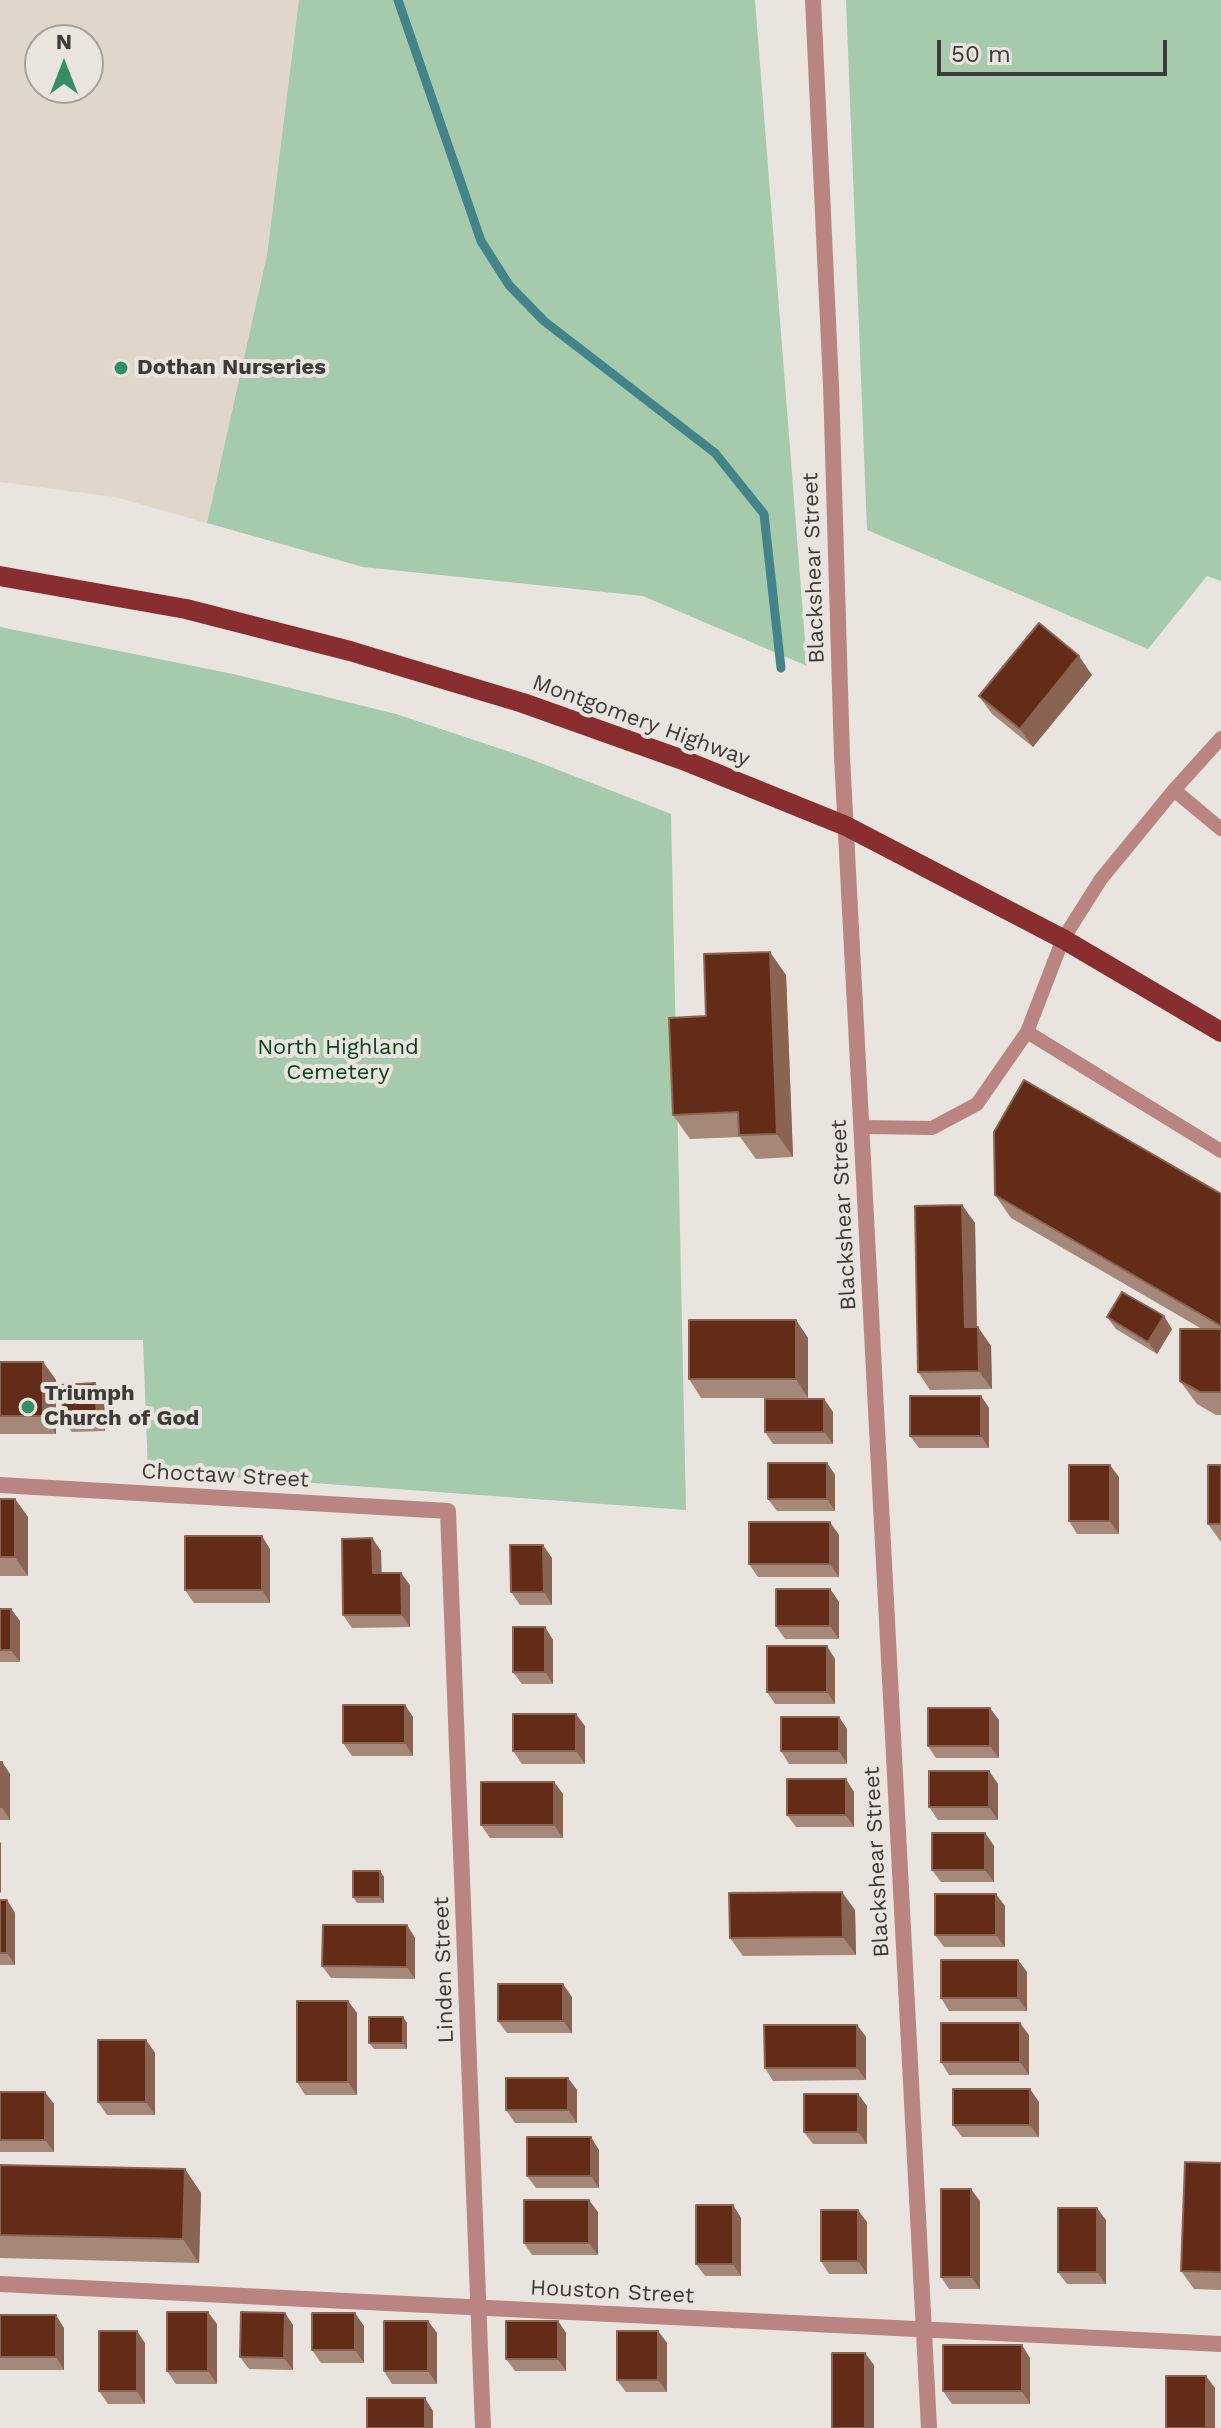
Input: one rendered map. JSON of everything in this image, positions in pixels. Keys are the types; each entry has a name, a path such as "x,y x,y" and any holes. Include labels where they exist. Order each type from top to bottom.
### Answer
{"main road":[{"name":"Montgomery Highway","path":"0,576 186,609 266,628 436,675 611,734 846,826 1063,939 1221,1032"}],"street":[{"name":"Blackshear Street","path":"813,0 846,826 929,2428"},
{"name":"Choctaw Street","path":"0,1485 448,1511"},
{"name":"Linden Street","path":"448,1511 483,2428"},
{"name":"Houston Street","path":"0,2284 1221,2344"}],"lane":[{"path":"861,1127 932,1128 977,1104 1027,1032 1063,939 1101,879 1221,738"},
{"path":"1174,790 1221,829"},
{"path":"1027,1032 1221,1151"}],"shaded area":[{"name":"Dothan Nurseries","path":"0,0 299,0 267,255 207,523 115,497 0,482"}],"green space":[{"path":"299,0 755,0 807,666 643,596 363,567 207,523 267,255"},
{"path":"846,0 1221,0 1221,581 1207,576 1148,649 867,530"},
{"name":"North Highland Cemetery","path":"0,627 233,674 396,714 528,758 671,814 686,1510 148,1471 143,1340 0,1340"}],"building":[{"path":"1039,623 1079,656 1020,729 979,696"},
{"path":"770,952 777,1134 739,1135 738,1112 673,1115 669,1018 706,1016 704,954"},
{"path":"1024,1080 1221,1194 1221,1326 995,1195 994,1132"},
{"path":"962,1205 965,1327 978,1327 979,1371 918,1372 915,1206"},
{"path":"1122,1292 1164,1316 1148,1342 1107,1317"},
{"path":"689,1320 796,1320 796,1379 689,1379"},
{"path":"1180,1329 1221,1329 1221,1392 1200,1392 1180,1381"},
{"path":"0,1362 43,1362 43,1416 0,1416"},
{"path":"95,1383 97,1418 63,1420 62,1385"},
{"path":"910,1396 981,1396 981,1436 910,1436"},
{"path":"765,1399 824,1399 824,1432 765,1432"},
{"path":"768,1463 827,1463 827,1499 768,1499"},
{"path":"1069,1465 1110,1465 1110,1521 1069,1521"},
{"path":"1208,1465 1221,1465 1221,1524 1208,1524"},
{"path":"0,1499 15,1499 15,1557 0,1557"},
{"path":"749,1522 830,1522 830,1564 749,1564"},
{"path":"185,1536 262,1536 262,1590 185,1590"},
{"path":"372,1538 373,1573 401,1573 402,1615 343,1615 342,1539"},
{"path":"510,1545 543,1545 544,1592 511,1592"},
{"path":"776,1589 830,1589 830,1626 776,1626"},
{"path":"0,1609 11,1609 11,1650 0,1650"},
{"path":"513,1627 545,1627 545,1672 513,1672"},
{"path":"767,1646 827,1646 827,1692 767,1692"},
{"path":"343,1705 405,1705 405,1743 343,1743"},
{"path":"928,1708 990,1708 990,1746 928,1746"},
{"path":"513,1714 576,1714 576,1751 513,1751"},
{"path":"781,1717 839,1717 839,1751 781,1751"},
{"path":"2,1762 2,1807 0,1807"},
{"path":"929,1771 989,1771 989,1807 929,1807"},
{"path":"787,1779 846,1779 846,1815 787,1815"},
{"path":"481,1782 554,1782 554,1825 481,1825"},
{"path":"932,1833 985,1833 985,1870 932,1870"},
{"path":"353,1871 380,1871 380,1897 353,1897"},
{"path":"842,1892 843,1937 730,1938 729,1893"},
{"path":"935,1894 996,1894 996,1935 935,1935"},
{"path":"0,1900 7,1900 7,1953 0,1953"},
{"path":"323,1925 407,1925 407,1967 322,1966"},
{"path":"941,1960 1018,1960 1018,1998 941,1998"},
{"path":"498,1984 563,1984 563,2021 498,2021"},
{"path":"297,2001 348,2001 348,2082 297,2082"},
{"path":"369,2017 403,2017 403,2043 369,2043"},
{"path":"941,2023 1020,2023 1020,2062 941,2062"},
{"path":"764,2025 857,2025 857,2068 765,2068"},
{"path":"98,2040 146,2040 146,2102 98,2102"},
{"path":"506,2078 568,2078 568,2110 506,2110"},
{"path":"953,2089 1030,2089 1030,2125 953,2125"},
{"path":"0,2092 45,2092 45,2140 0,2140"},
{"path":"804,2094 858,2094 858,2132 804,2132"},
{"path":"527,2137 591,2137 591,2176 527,2176"},
{"path":"1185,2162 1221,2163 1221,2272 1181,2271"},
{"path":"0,2165 185,2169 183,2239 0,2235"},
{"path":"941,2189 971,2189 971,2277 941,2277"},
{"path":"524,2200 589,2200 589,2243 524,2243"},
{"path":"696,2205 733,2205 733,2264 696,2264"},
{"path":"1058,2208 1097,2208 1097,2272 1058,2272"},
{"path":"821,2210 858,2210 858,2261 821,2261"},
{"path":"167,2312 208,2312 208,2371 167,2371"},
{"path":"241,2312 285,2313 284,2358 240,2357"},
{"path":"312,2313 355,2313 355,2350 312,2350"},
{"path":"0,2315 56,2315 56,2357 0,2357"},
{"path":"384,2321 428,2321 428,2371 384,2371"},
{"path":"506,2321 558,2321 558,2359 506,2359"},
{"path":"99,2331 137,2331 137,2391 99,2391"},
{"path":"617,2331 658,2331 658,2380 617,2380"},
{"path":"943,2345 1022,2345 1022,2391 943,2391"},
{"path":"832,2353 865,2353 865,2428 832,2428"},
{"path":"1166,2376 1206,2376 1206,2428 1166,2428"},
{"path":"367,2398 425,2398 425,2428 367,2428"}],"waterway":[{"path":"398,0 481,241 509,285 544,321 715,453 764,514 781,668"}],"place":[{"name":"Dothan Nurseries","path":"121,368"},
{"name":"Triumph Church of God","path":"28,1407"}]}
